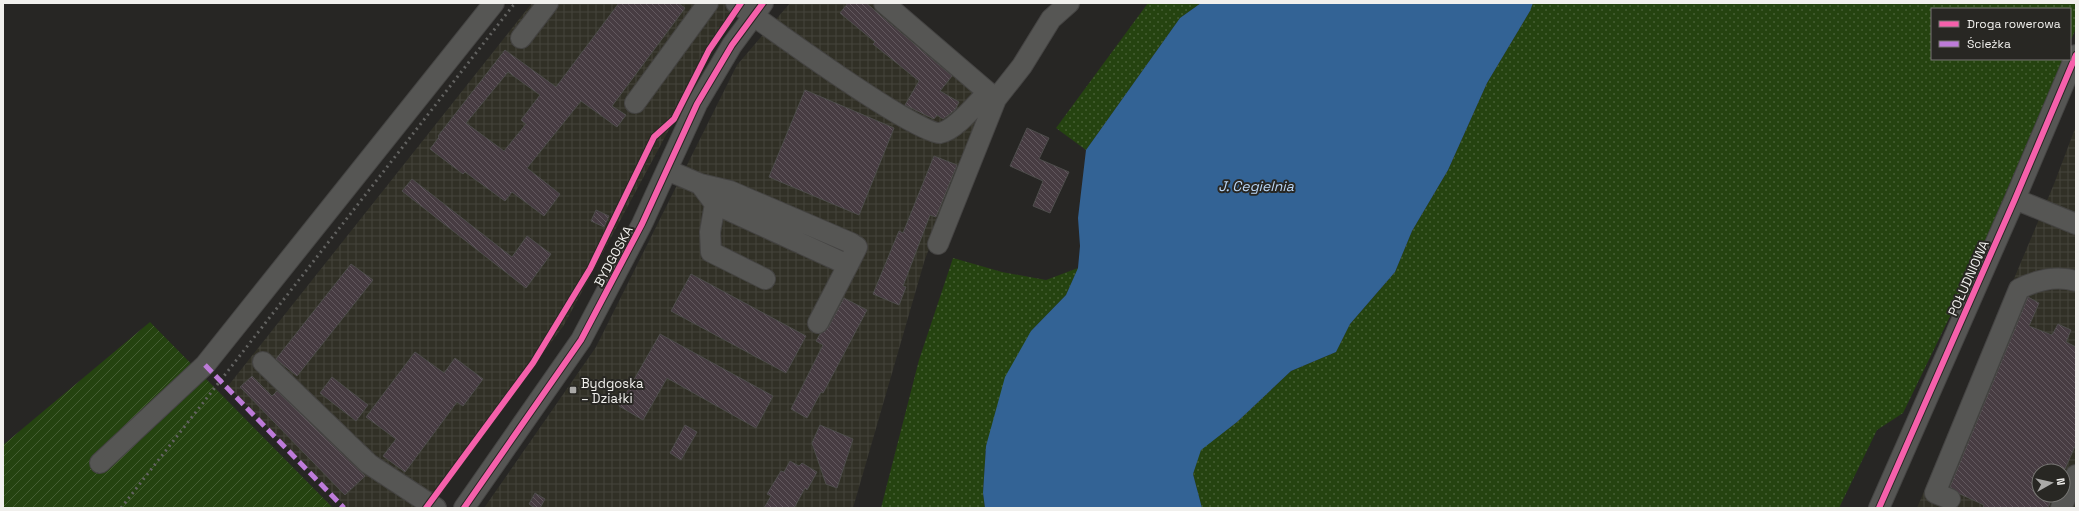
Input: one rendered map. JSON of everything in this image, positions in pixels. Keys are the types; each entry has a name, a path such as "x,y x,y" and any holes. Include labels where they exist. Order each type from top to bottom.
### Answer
{"street":[{"path":"100,463 205,365 494,3"},
{"path":"521,38 548,3"},
{"path":"635,103 708,3"},
{"path":"736,3 758,10 814,59 892,110 933,133 948,131 992,95 1022,66 1051,19 1069,3"},
{"path":"884,3 992,95"},
{"name":"BYDGOSKA","path":"464,508 581,340 642,224 697,104 732,45 758,10"},
{"name":"POŁUDNIOWA","path":"1879,508 2015,199 2076,55"},
{"path":"938,244 992,95"},
{"path":"667,170 700,184 730,191 851,243 857,247 818,323"},
{"path":"700,184 715,204 848,265"},
{"path":"2015,199 2076,224"},
{"path":"715,204 710,232 711,252 764,279"},
{"path":"1950,499 1934,493 2019,289 2036,281 2054,278 2076,281"},
{"path":"264,362 369,464 436,508"},
{"path":"2061,508 2076,475"}],"shaded area":[{"path":"532,3 737,3 564,325 428,508 347,508 228,386"},
{"path":"790,3 875,3 989,99 925,259 853,508 484,508 596,347 737,65"},
{"path":"2076,126 2076,508 1917,508 2054,184"}],"green space":[{"path":"1148,3 1201,3 1180,18 1086,150 1056,128"},
{"path":"1533,3 2076,3 2076,28 2071,40 2071,8 1931,8 1931,60 2063,60 1974,267 1903,413 1877,430 1839,508 1202,508 1193,474 1200,450 1237,422 1291,371 1336,352 1350,324 1395,272 1412,231 1448,170 1487,83 1530,11"},
{"path":"953,258 1002,272 1046,280 1078,268 1066,295 1031,331 986,446 983,493 985,508 881,508 919,360"},
{"path":"150,322 333,508 3,508 3,445"}],"water":[{"name":"J. Cegielnia","path":"1201,3 1533,3 1530,11 1487,83 1448,170 1412,231 1395,272 1350,324 1336,352 1291,371 1237,422 1201,450 1193,474 1202,508 985,508 983,493 986,446 1005,377 1031,331 1066,295 1078,268 1080,246 1078,218 1086,150 1180,18"}],"building":[{"path":"619,3 678,3 685,8 612,106 626,115 617,127 581,101 527,168 560,194 544,216 512,192 505,201 465,172 463,174 430,149 439,137 438,136 505,50 556,87","holes":["508,72 540,95 521,120 526,124 504,151 466,123"]},
{"path":"848,3 866,3 952,76 940,91 959,102 955,110 943,119 937,115 934,119 905,105 919,81 873,44 875,42 840,13"},
{"path":"805,90 894,128 859,215 769,177"},
{"path":"1027,128 1049,138 1039,159 1069,172 1050,213 1033,206 1043,181 1010,166"},
{"path":"934,156 957,165 936,217 930,215 903,286 906,287 899,305 873,294 899,231 903,233"},
{"path":"412,179 512,257 527,236 551,254 526,288 402,191"},
{"path":"596,210 609,216 604,227 591,221"},
{"path":"351,264 373,280 297,376 276,359"},
{"path":"691,274 806,336 786,373 671,311"},
{"path":"2028,297 2039,303 2029,326 2052,335 2058,324 2071,330 2066,342 2076,347 2076,444 2068,463 2031,463 2031,503 2050,503 2048,508 1983,508 1984,505 1960,494 1950,487"},
{"path":"844,298 867,310 823,393 821,392 807,418 791,409 823,345 816,341 820,334 828,328"},
{"path":"660,334 773,396 756,428 667,378 643,420 619,406"},
{"path":"415,352 444,373 455,358 483,379 463,406 457,402 405,472 383,456 396,439 366,417"},
{"path":"252,376 272,396 277,391 365,476 345,495 240,387"},
{"path":"332,377 368,405 356,421 320,393"},
{"path":"685,425 697,432 681,460 670,453"},
{"path":"820,425 853,439 837,488 826,484 812,443"},
{"path":"790,461 799,466 802,463 817,472 807,490 805,488 794,508 764,508 771,496 767,494 781,471 784,472"},
{"path":"535,493 545,499 540,508 535,508 529,504"}],"railway":[{"path":"121,508 515,3"}],"marked path":[{"path":"205,365 344,508"}],"cycle path":[{"path":"426,508 533,363 590,269 654,137 674,119 709,50 741,3"},
{"path":"464,508 581,340 642,224 697,104 732,45 763,3"},
{"path":"1879,508 2015,199 2076,55"}],"place":[{"name":"Bydgoska – Działki","path":"573,390"}]}
